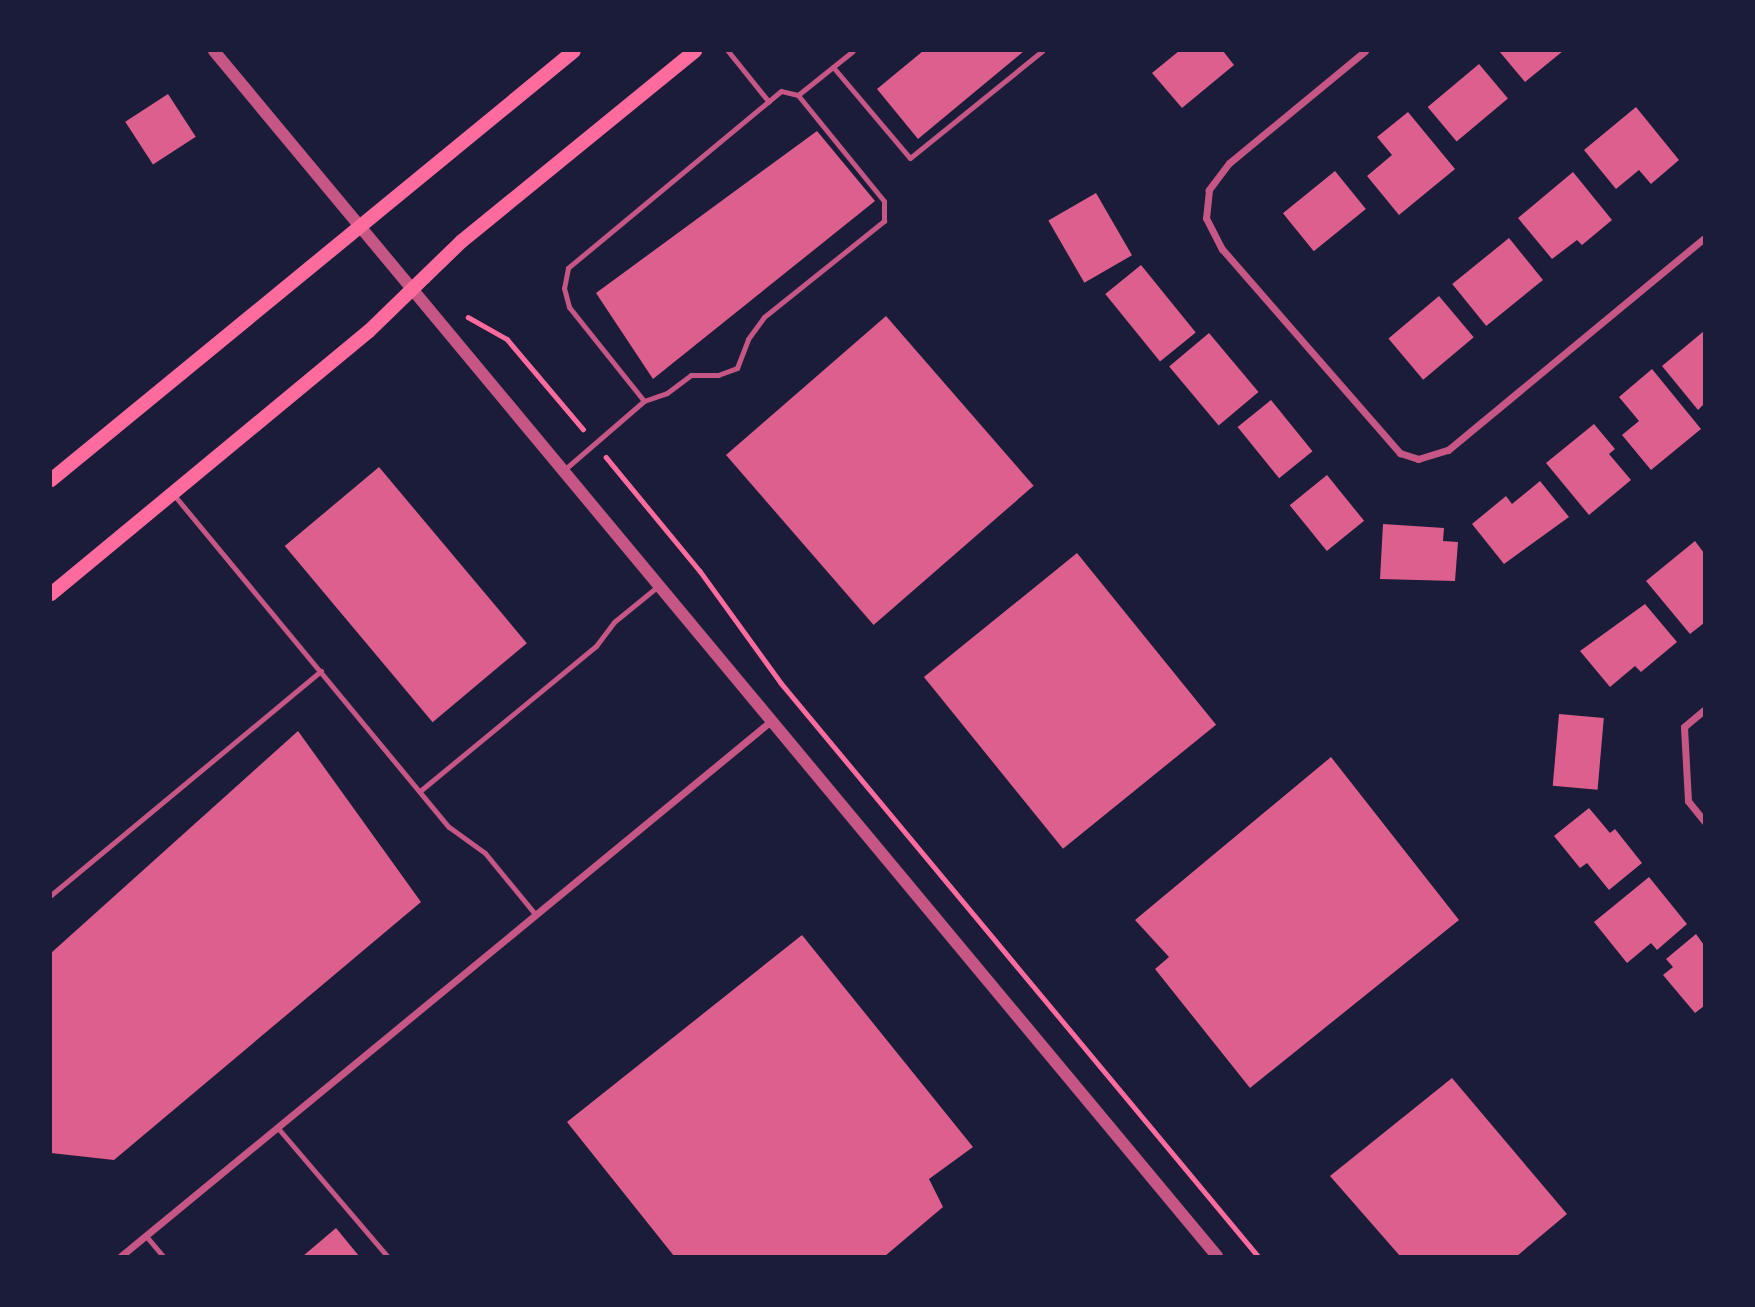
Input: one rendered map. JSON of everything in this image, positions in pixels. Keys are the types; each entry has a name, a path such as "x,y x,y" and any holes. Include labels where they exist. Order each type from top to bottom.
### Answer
{"main road":[{"path":"51,480 574,51"},
{"path":"51,594 369,331 462,241 695,51"}],"street":[{"path":"214,51 363,225 561,472 1217,1256"},
{"path":"1365,51 1229,163 1209,190 1206,218 1222,249 1400,453 1418,459 1448,450 1704,238"},
{"path":"1704,710 1684,727 1688,801 1704,821"},
{"path":"121,1256 771,721"}],"lane":[{"path":"728,51 769,102"},
{"path":"798,95 853,51"},
{"path":"833,67 910,158 1042,51"},
{"path":"561,472 644,401 667,393 691,375 718,375 737,368 748,339 764,317 884,221 884,201 798,95 781,91 568,268 564,288 569,307 644,401"},
{"path":"172,493 449,827 485,853 536,915"},
{"path":"420,791 596,646 614,622 657,587"},
{"path":"51,895 321,671"},
{"path":"277,1127 387,1256"},
{"path":"146,1236 163,1256"}],"path":[{"path":"508,339 583,429"},
{"path":"609,460 700,571 781,683 1258,1256"}],"building":[{"path":"923,51 1024,51 918,139 877,89"},
{"path":"1179,51 1223,51 1234,65 1182,108 1152,73"},
{"path":"1499,51 1563,51 1525,82"},
{"path":"1479,64 1508,98 1457,142 1428,107"},
{"path":"168,94 196,137 153,165 125,122"},
{"path":"1636,107 1679,160 1651,184 1639,170 1616,189 1584,150"},
{"path":"1408,112 1455,169 1399,215 1367,176 1392,155 1377,137"},
{"path":"817,131 875,201 653,379 596,293"},
{"path":"1335,171 1366,209 1314,251 1283,213"},
{"path":"1573,172 1612,220 1582,245 1577,240 1552,259 1518,218"},
{"path":"1096,193 1132,255 1084,283 1048,220"},
{"path":"1509,238 1543,280 1486,326 1452,284"},
{"path":"1141,265 1196,333 1160,362 1105,294"},
{"path":"1439,296 1474,337 1423,380 1388,338"},
{"path":"886,316 1034,486 874,625 726,455"},
{"path":"1704,331 1704,404 1698,410 1662,366"},
{"path":"1209,333 1258,392 1219,425 1169,366"},
{"path":"1652,369 1701,429 1651,470 1622,435 1639,421 1619,397"},
{"path":"1271,400 1313,451 1279,478 1238,427"},
{"path":"1594,424 1615,449 1609,454 1631,480 1589,515 1546,463"},
{"path":"379,467 527,643 433,722 285,546"},
{"path":"1327,475 1364,521 1327,551 1290,505"},
{"path":"1540,481 1569,517 1504,564 1472,524 1506,496 1512,504"},
{"path":"1383,524 1444,528 1443,541 1458,542 1455,581 1380,579"},
{"path":"1695,541 1704,553 1704,623 1690,634 1646,581"},
{"path":"1077,553 1216,725 1063,849 924,677"},
{"path":"1645,604 1677,642 1641,672 1635,666 1610,687 1580,651"},
{"path":"1559,714 1604,718 1598,790 1553,786"},
{"path":"298,731 421,902 114,1160 51,1153 51,953"},
{"path":"1331,757 1459,920 1250,1088 1155,969 1169,957 1135,920"},
{"path":"1589,808 1610,833 1615,829 1642,863 1609,890 1587,863 1580,868 1554,836"},
{"path":"1649,877 1687,924 1657,950 1651,943 1627,963 1594,922"},
{"path":"1696,934 1704,945 1704,1006 1695,1013 1663,975 1673,967 1666,959"},
{"path":"802,935 973,1147 929,1179 943,1207 885,1256 674,1256 567,1122"},
{"path":"1452,1078 1567,1214 1517,1256 1400,1256 1330,1176"},
{"path":"336,1228 359,1256 303,1256"}]}
